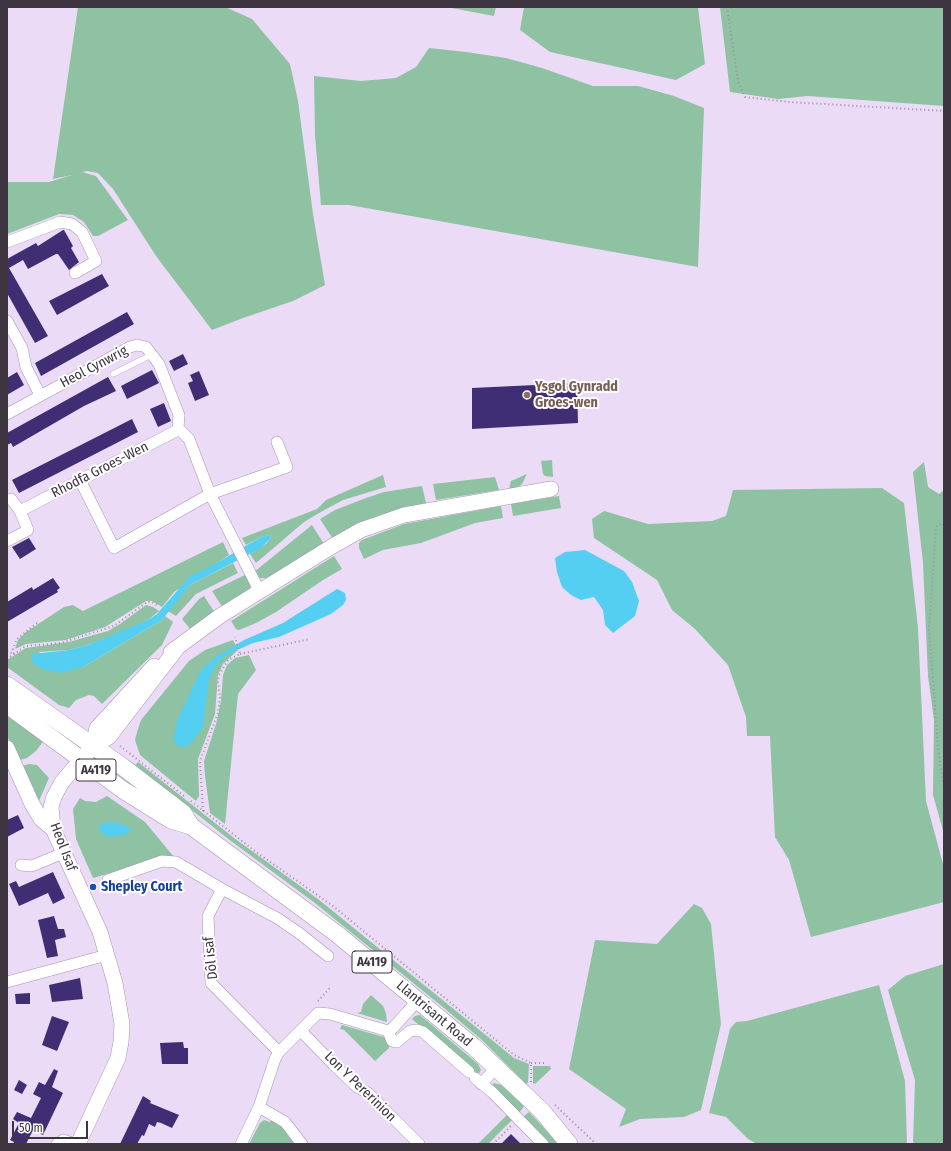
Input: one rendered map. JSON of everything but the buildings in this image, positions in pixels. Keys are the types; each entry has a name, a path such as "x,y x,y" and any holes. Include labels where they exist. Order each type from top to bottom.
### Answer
{"main road":[{"name":"Llantrisant Road","path":"7,685 123,766 183,813 191,826"},
{"name":"Llantrisant Road","path":"7,705 123,790 171,820 191,826 337,934 418,1000 496,1068 542,1111 569,1144"}],"street":[{"path":"7,242 60,222 72,224 82,232 96,261 75,273"},
{"path":"7,321 22,348 26,367 40,395"},
{"name":"Heol Cynwrig","path":"7,414 130,347 137,345 146,347 153,354"},
{"path":"153,354 159,364 179,415 178,428 189,439 210,494 260,592"},
{"name":"Rhodfa Groes-Wen","path":"20,511 176,431 178,428"},
{"path":"80,480 114,548 210,494 287,467 277,442"},
{"name":"Heol Isaf","path":"78,1144 107,1084 120,1049 121,1015 115,983 98,927 53,829 51,807 54,797 62,782 93,746 109,737 178,647 198,630 332,546 361,530 393,518 458,504 551,489"},
{"path":"7,541 28,530 20,511 11,499"},
{"path":"7,748 32,804 41,819 53,829"},
{"path":"21,865 32,866 64,853"},
{"path":"108,880 162,861 176,862 222,889 277,918 328,956"},
{"name":"Dôl isaf","path":"222,889 208,916 211,983 264,1039 279,1052"},
{"path":"7,982 107,955"},
{"path":"241,1144 259,1107 275,1059 279,1052 302,1031 318,1013 324,1012 388,1031 393,1028 418,1000"},
{"name":"Lon Y Pererinion","path":"302,1031 333,1064 357,1087 368,1093 419,1144"},
{"path":"388,1031 392,1041 397,1042 410,1031 423,1032 493,1093 517,1120 543,1144"},
{"path":"475,1078 496,1068"},
{"path":"259,1107 285,1122 302,1144"},
{"path":"57,1144 63,1140 74,1144"}],"lane":[{"path":"113,374 153,354"}],"path":[{"path":"727,7 738,81 745,97 789,102 944,111"},
{"path":"944,522 936,527 930,630 938,748 944,789"},
{"path":"7,659 26,646 61,644 114,626 147,602 152,602 157,605"},
{"path":"14,654 13,649 17,639 38,622"},
{"path":"235,637 240,652"},
{"path":"203,811 200,761 218,713 220,698 218,682 228,660 240,652 310,639"},
{"path":"7,651 14,654"},
{"path":"120,746 256,852 333,906 514,1055 531,1063 546,1063"},
{"path":"318,1002 330,988"},
{"path":"531,1063 531,1082"},
{"path":"554,1103 596,1144"},
{"path":"492,1144 517,1120"}],"green space":[{"path":"78,7 225,7 252,19 290,64 298,101 313,214 325,285 293,301 212,330 156,256 113,189 98,173 87,171 82,172 96,176 128,220 98,236 93,236 84,222 73,215 59,214 7,234 7,182 49,182 72,175 53,179"},
{"path":"446,7 496,7 494,16"},
{"path":"524,7 698,7 705,64 676,80 550,52 520,30"},
{"path":"720,7 944,7 944,106 808,96 778,99 730,92"},
{"path":"429,48 506,58 542,68 593,86 638,86 674,96 704,108 698,267 349,205 321,205 315,136 314,76 361,81 396,78 416,67"},
{"path":"552,460 553,477 545,476 543,474 541,461"},
{"path":"924,462 928,487 939,494 944,490 944,834 933,795 934,720 928,676 923,563 913,472"},
{"path":"527,474 522,484 518,487 509,489 511,481"},
{"path":"383,475 386,487 343,500 319,513 304,522 256,563 250,554 266,544 271,538 270,535 261,537 246,545 242,538 317,509 326,500"},
{"path":"495,477 499,490 436,500 433,484"},
{"path":"422,486 426,503 396,511 333,539 320,519 335,510 384,492"},
{"path":"882,488 904,503 918,628 926,801 944,868 944,902 811,937 789,860 775,837 770,736 747,736 746,717 728,665 695,629 672,610 657,580 594,538 592,519 604,511 648,524 712,521 726,516 733,490"},
{"path":"559,496 561,508 513,516 511,504"},
{"path":"501,506 503,518 475,523 421,543 383,550 364,559 359,548 359,543 362,540 404,524"},
{"path":"312,525 324,544 268,578 259,578 256,575 254,572"},
{"path":"223,542 229,555 174,592 162,607 152,601 146,601 105,627 66,640 26,644 15,649 18,640 26,632 64,607 73,605 83,611"},
{"path":"334,556 342,569 276,612 256,623 239,630 236,629 231,621"},
{"path":"233,563 238,573 196,594 176,616 168,611 190,585"},
{"path":"247,574 251,585 249,591 223,608 212,591"},
{"path":"204,596 215,613 191,630 182,619 199,599"},
{"path":"146,605 159,611 148,620 133,628 88,645 69,650 38,652 83,667 162,620 165,616 173,622 162,645 102,704 94,696 89,695 76,700 69,708 59,705 7,667 7,660 26,648 69,642 108,631"},
{"path":"233,640 238,650 223,664 218,675 215,714 198,759 199,796 196,801 140,755 135,740 141,720 189,661 205,650"},
{"path":"249,655 256,670 238,694 225,824 210,813 204,761 216,724 221,701 223,675 227,665 235,658"},
{"path":"7,715 45,739 36,751 27,758 20,760 7,736"},
{"path":"138,762 234,838 318,899 514,1058 529,1064 528,1083 526,1084 482,1040 444,1008 315,903 231,841 135,765"},
{"path":"29,764 37,765 49,778 38,803 22,766"},
{"path":"107,796 145,822 174,857 166,857 93,878 76,839 73,809 80,798 85,801 96,802"},
{"path":"694,904 702,908 711,924 721,1024 701,1110 684,1117 640,1119 619,1127 626,1109 569,1069 595,940 657,944"},
{"path":"944,964 944,1144 913,1144 915,1080 888,990 905,976"},
{"path":"879,985 905,1081 907,1144 757,1144 748,1139 726,1117 709,1113 730,1029 736,1022 747,1021"},
{"path":"371,995 383,1006 386,1013 387,1022 357,1013 361,1012 363,1004"},
{"path":"420,1015 478,1064 481,1070 478,1075 412,1019 415,1016"},
{"path":"342,1025 387,1038 389,1048 375,1061 344,1030 340,1029"},
{"path":"533,1066 550,1066 551,1069 535,1084 533,1083"},
{"path":"494,1083 501,1085 524,1106 519,1113 491,1086"},
{"path":"529,1112 558,1144 548,1144 523,1117"},
{"path":"508,1114 513,1119 488,1144 478,1144"},
{"path":"264,1120 270,1122 271,1120 282,1127 294,1144 249,1144 260,1123"}],"water":[{"path":"270,535 271,538 261,548 190,585 162,620 83,667 60,673 39,668 32,662 32,654 69,650 88,645 148,620 157,614 190,576 213,565 261,537"},
{"path":"585,550 624,571 632,582 639,601 635,616 613,633 605,625 603,610 594,597 581,600 571,595 562,587 557,572 555,558 565,552"},
{"path":"337,589 345,593 346,600 343,605 331,614 279,637 253,643 226,655 216,665 209,680 203,727 193,741 186,747 178,746 174,742 174,734 178,718 201,670 217,656 244,640 283,623"},
{"path":"107,822 122,824 132,830 124,835 107,837 99,831 101,824"}],"place":[{"name":"Ysgol Gynradd Groes-wen","path":"527,395"},
{"name":"Shepley Court","path":"93,887"}]}
